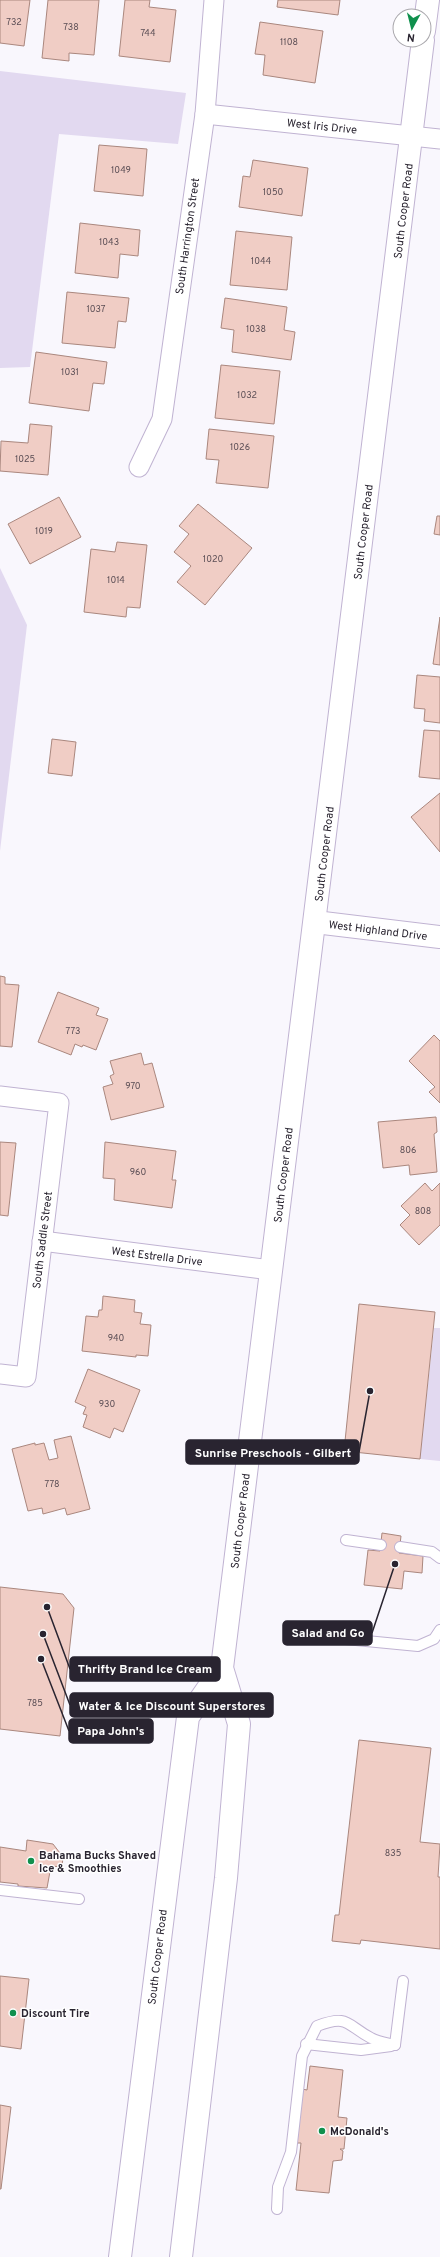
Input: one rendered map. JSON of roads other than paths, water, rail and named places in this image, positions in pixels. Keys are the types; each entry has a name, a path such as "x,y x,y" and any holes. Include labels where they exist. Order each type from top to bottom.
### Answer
{"main road":[{"name":"South Cooper Road","path":"181,2257 226,1878 239,1724 222,1668 422,48"},
{"name":"West Highland Drive","path":"315,922 440,937"},
{"name":"South Cooper Road","path":"120,2257 188,1717 222,1668"}],"street":[{"name":"South Harrington Street","path":"139,467 162,419 205,114 214,0"},
{"name":"West Iris Drive","path":"205,114 440,140"},
{"name":"South Saddle Street","path":"0,1096 59,1103 26,1377 0,1374"},
{"name":"West Estrella Drive","path":"42,1240 271,1270"}],"lane":[{"path":"346,1540 380,1545"},
{"path":"400,1547 432,1552 440,1558"},
{"path":"335,1638 418,1646 434,1639 440,1630"},
{"path":"0,1890 79,1899"},
{"path":"395,2045 403,1981"},
{"path":"277,2209 278,2187 291,2152 302,2056 306,2044 317,2026 334,2020 351,2024 371,2038 395,2045"},
{"path":"306,2044 361,2050 395,2045"}],"place":[{"name":"Sunrise Preschools - Gilbert","path":"370,1391"},
{"name":"Salad and Go","path":"395,1564"},
{"name":"Thrifty Brand Ice Cream","path":"47,1607"},
{"name":"Water & Ice Discount Superstores","path":"43,1634"},
{"name":"Papa John's","path":"41,1659"},
{"name":"Bahama Bucks Shaved Ice & Smoothies","path":"31,1861"},
{"name":"Discount Tire","path":"13,2013"},
{"name":"McDonald's","path":"322,2131"}]}
